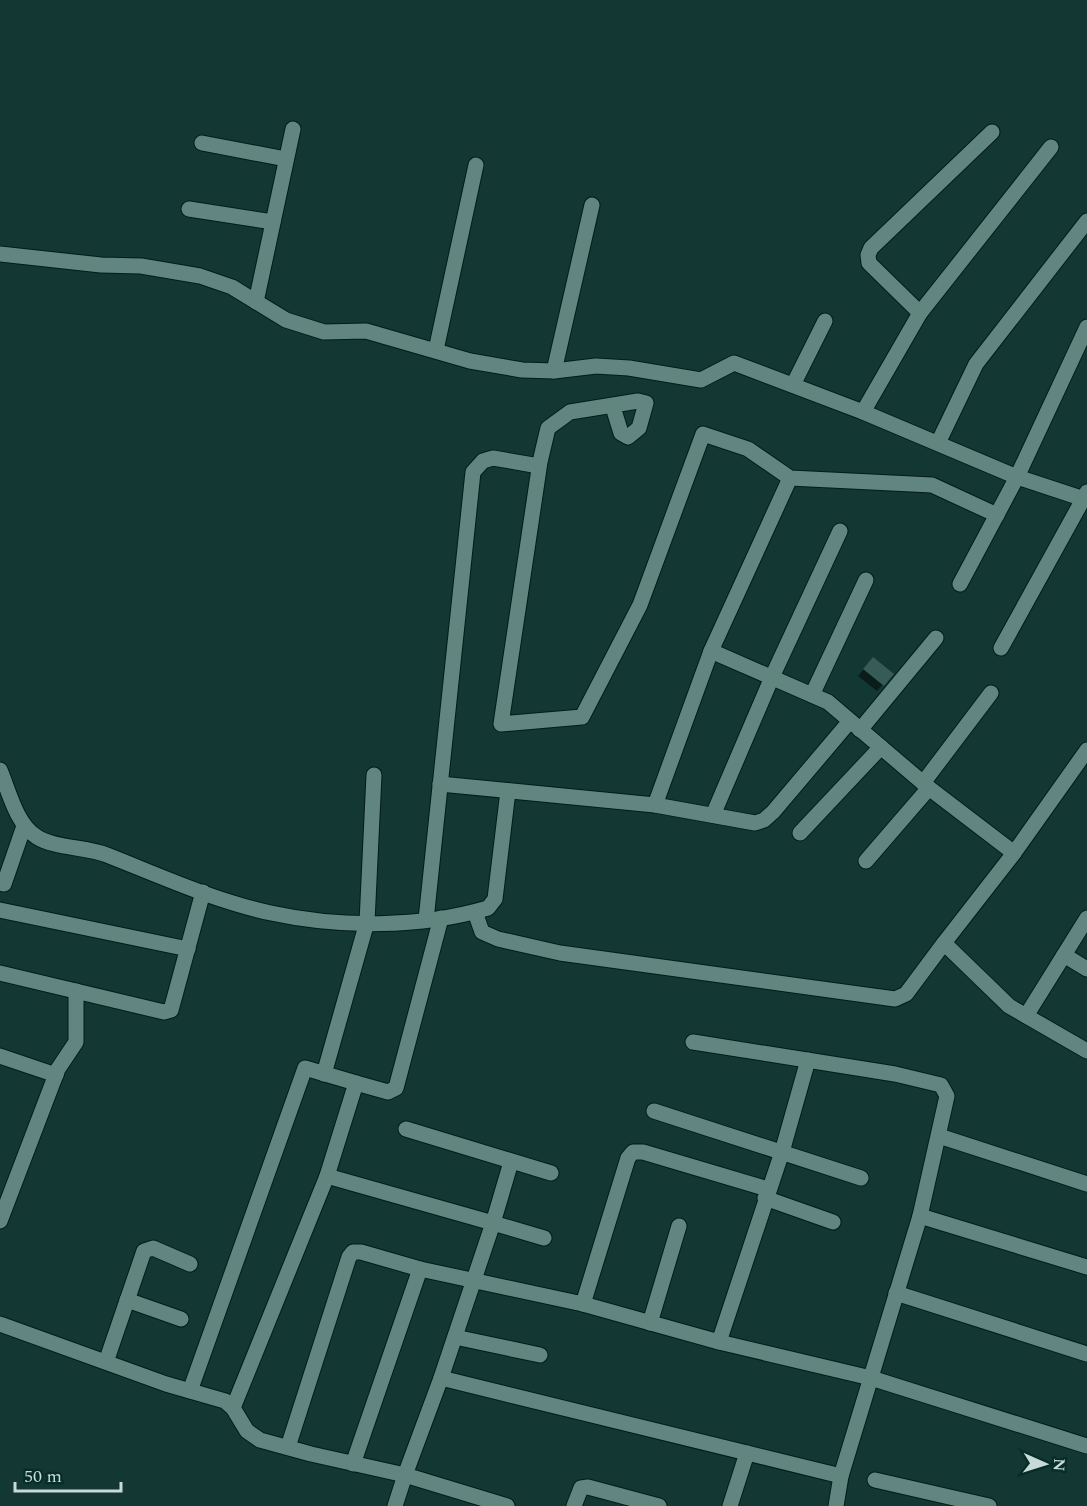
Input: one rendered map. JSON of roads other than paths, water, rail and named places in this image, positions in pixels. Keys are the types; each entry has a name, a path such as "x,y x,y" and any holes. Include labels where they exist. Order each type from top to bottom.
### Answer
{"street":[{"path":"256,302 292,129"},
{"path":"920,313 869,263 868,255 871,248 992,132"},
{"path":"202,143 286,159"},
{"path":"863,412 920,313 1052,147"},
{"path":"436,350 476,165"},
{"path":"554,371 592,205"},
{"path":"189,209 273,222"},
{"path":"938,443 976,364 1087,221"},
{"path":"0,254 101,265 141,266 200,276 231,287 286,320 324,332 366,331 470,361 522,370 554,371 596,366 628,368 700,380 735,363 863,412 1017,477 1086,497 1001,648"},
{"path":"793,385 825,321"},
{"path":"960,584 1017,477 1087,327"},
{"path":"613,407 570,412 548,428 539,466 501,724 582,717 640,605 703,434 748,449 790,478 932,485 997,515"},
{"path":"190,1391 305,1068 388,1092 396,1088 433,919 440,784 473,472 483,460 493,458 539,466"},
{"path":"655,805 711,651 790,478"},
{"path":"713,815 772,677 840,531"},
{"path":"812,695 866,580"},
{"path":"440,784 655,805 755,823 764,820 936,638"},
{"path":"711,651 828,702 926,786 1014,853"},
{"path":"866,861 926,786 991,693"},
{"path":"800,833 880,747"},
{"path":"475,912 482,932 498,939 560,953 895,999 906,994 1014,853 1087,750"},
{"path":"0,770 24,826 38,838 105,854 203,892 270,913 325,921 433,919 488,908 495,899 508,791"},
{"path":"324,1074 367,922 374,775"},
{"path":"0,901 2,884 24,826"},
{"path":"0,973 164,1012 171,1010 203,892"},
{"path":"0,910 188,949"},
{"path":"1026,1016 1087,918"},
{"path":"944,943 1009,1006 1087,1051"},
{"path":"1064,955 1087,969"},
{"path":"0,1221 56,1075 76,1041 76,991"},
{"path":"693,1042 895,1074 941,1084 947,1096 920,1216 841,1476 836,1506"},
{"path":"0,1056 56,1075"},
{"path":"718,1342 782,1152 808,1060"},
{"path":"233,1408 327,1176 356,1083"},
{"path":"654,1111 861,1178"},
{"path":"406,1129 551,1173"},
{"path":"939,1136 1087,1184"},
{"path":"584,1304 628,1158 633,1152 643,1152 767,1193 833,1222"},
{"path":"394,1506 455,1337 511,1162"},
{"path":"327,1176 544,1238"},
{"path":"920,1216 1087,1267"},
{"path":"650,1323 679,1226"},
{"path":"106,1362 147,1248 190,1264"},
{"path":"288,1447 349,1257 353,1252 420,1269 584,1304 718,1342 871,1378 1087,1446"},
{"path":"353,1464 420,1269"},
{"path":"896,1293 1087,1354"},
{"path":"127,1300 181,1319"},
{"path":"0,1324 190,1391 225,1401 233,1408 247,1431 260,1440 405,1475 507,1506"},
{"path":"455,1337 540,1355"},
{"path":"441,1378 841,1476"},
{"path":"730,1506 747,1453"},
{"path":"875,1480 988,1506"},
{"path":"574,1506 581,1488 588,1487 616,1500 659,1506"}]}
